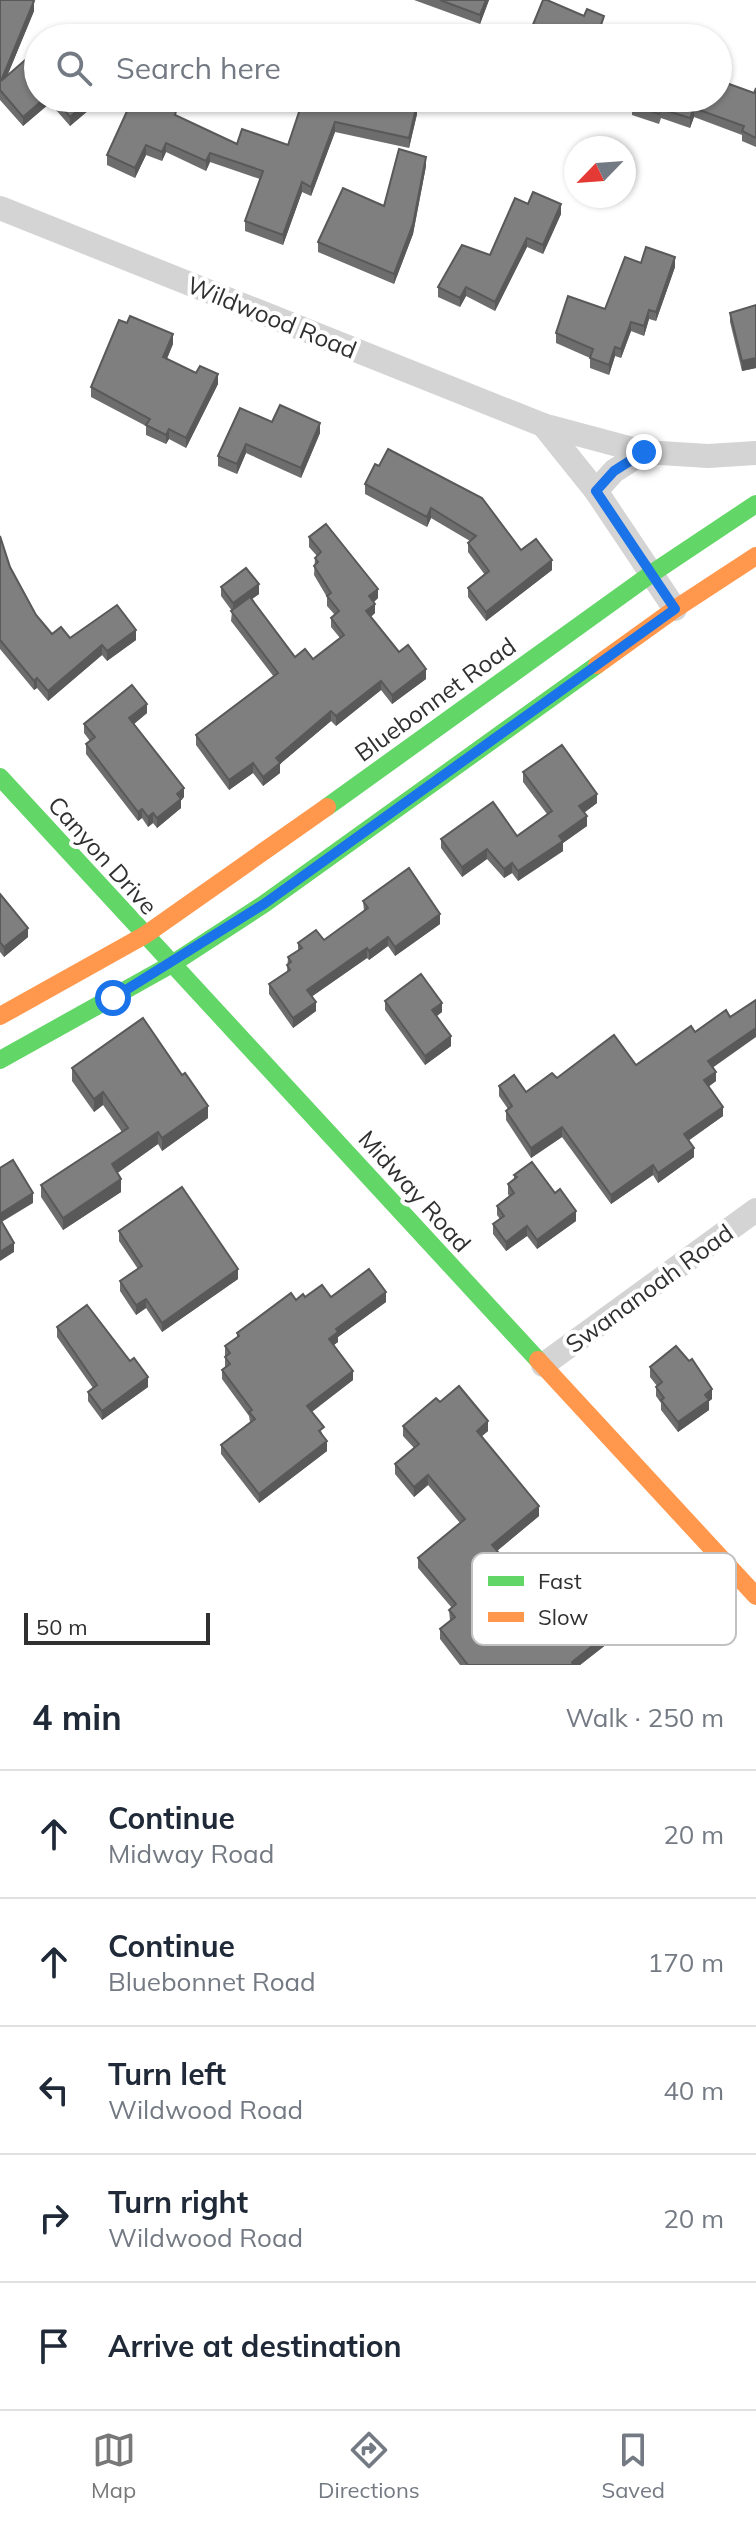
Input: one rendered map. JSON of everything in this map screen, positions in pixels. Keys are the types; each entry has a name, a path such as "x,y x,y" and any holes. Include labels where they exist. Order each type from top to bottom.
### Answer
{"main road":[{"name":"Bluebonnet Road","path":"145,935 227,880 651,574 756,504"},
{"path":"0,1060 172,964 264,904 675,609 756,556"},
{"name":"Canyon Drive","path":"0,777 172,964"},
{"path":"0,1016 145,935"},
{"name":"Midway Road","path":"172,964 716,1553"},
{"name":"Midway Road","path":"736,1574 756,1596"}],"street":[{"name":"Wildwood Road","path":"0,208 543,425 644,452 708,456 756,453"},
{"name":"Wildwood Road","path":"543,425 596,491 675,609"},
{"path":"596,491 614,471 644,452"},
{"name":"Swananoah Road","path":"543,1365 756,1210"}],"building":[{"path":"0,0 34,1 1,81 24,61 24,112 29,112 23,117 0,90"},
{"path":"440,0 486,0 480,15"},
{"path":"543,0 584,16 587,9 604,16 601,24 533,24"},
{"path":"732,85 754,93 756,88 756,138 742,131 744,126 705,112 732,112"},
{"path":"127,112 176,112 175,115 237,144 242,129 288,145 299,112 415,112 409,138 335,122 311,187 302,182 283,235 245,221 263,171 210,153 206,161 166,143 162,152 146,145 135,168 107,155"},
{"path":"671,112 692,112 690,118"},
{"path":"399,149 426,157 413,224 394,274 318,242 343,188 384,206"},
{"path":"533,192 561,204 543,245 527,238 495,302 466,287 460,298 438,287 462,245 490,255 515,198 528,204"},
{"path":"646,247 675,257 656,312 649,310 644,326 631,322 621,349 615,347 609,365 590,358 593,349 556,333 568,296 605,309 625,257 641,263"},
{"path":"756,305 756,358 742,361 730,313"},
{"path":"130,316 173,334 163,357 196,373 200,366 218,374 186,438 169,429 166,435 146,425 150,419 91,387 119,320 127,323"},
{"path":"280,405 320,423 301,468 246,444 237,464 218,456 240,408 272,422"},
{"path":"388,449 482,498 521,550 536,539 552,560 486,612 468,588 489,571 468,543 476,536 431,508 427,517 365,484 375,464 379,466"},
{"path":"326,524 378,589 369,596 375,604 366,611 399,652 408,645 426,669 392,695 381,681 336,716 331,711 276,758 280,763 263,777 253,763 229,780 196,735 278,673 231,611 250,597 295,657 305,649 313,659 344,635 331,618 339,611 327,596 331,593 314,566 318,562 315,558 321,552 309,537"},
{"path":"0,536 10,567 36,615 52,634 61,627 70,638 117,605 136,630 107,651 102,645 48,691 37,678 34,681 0,640"},
{"path":"246,568 259,584 233,603 221,587"},
{"path":"132,685 147,704 129,718 184,788 177,794 181,799 157,818 153,813 148,817 142,809 138,812 86,744 95,737 84,724"},
{"path":"562,745 597,794 579,806 587,816 559,836 563,841 518,871 512,863 504,869 487,849 462,867 441,839 493,802 517,836 552,811 523,772"},
{"path":"409,868 440,914 395,947 388,937 369,951 367,948 307,990 316,1002 293,1018 269,984 290,970 288,957 302,948 298,943 316,930 324,940 368,908 363,901"},
{"path":"0,894 28,928 4,947 0,942"},
{"path":"421,974 442,1003 432,1010 451,1036 425,1056 385,1001"},
{"path":"756,1000 756,1028 708,1061 716,1072 704,1080 723,1107 684,1134 694,1148 658,1173 653,1165 611,1195 562,1127 531,1148 506,1111 512,1106 499,1086 514,1075 526,1092 552,1073 557,1078 614,1035 636,1065 691,1026 695,1032 726,1010 730,1017"},
{"path":"143,1018 182,1075 185,1073 208,1106 162,1138 158,1132 112,1164 121,1179 63,1218 41,1185 128,1128 103,1092 94,1099 72,1068"},
{"path":"13,1160 33,1193 0,1214 0,1168"},
{"path":"532,1162 555,1193 560,1189 576,1211 537,1240 527,1226 506,1242 493,1224 504,1216 497,1206 514,1193 508,1184 517,1177 514,1175"},
{"path":"182,1187 238,1269 162,1323 146,1299 136,1305 120,1281 142,1266 119,1231"},
{"path":"0,1219 14,1243 0,1252"},
{"path":"369,1269 386,1292 336,1329 338,1332 329,1339 353,1371 307,1406 324,1427 319,1431 327,1441 259,1494 221,1445 255,1419 249,1412 252,1410 222,1370 230,1364 225,1357 230,1353 225,1346 239,1336 237,1333 291,1293 296,1300 322,1285 331,1297"},
{"path":"87,1305 130,1361 134,1358 148,1377 102,1411 88,1392 97,1385 57,1327"},
{"path":"676,1346 689,1361 692,1359 712,1389 705,1395 709,1400 678,1422 661,1400 664,1398 656,1387 662,1382 650,1367"},
{"path":"459,1386 488,1421 477,1431 539,1506 492,1545 499,1553 472,1553 472,1645 593,1645 572,1662 573,1665 468,1665 440,1629 455,1617 449,1610 456,1604 418,1558 465,1519 428,1475 414,1487 395,1464 419,1444 403,1426 436,1398 440,1402"}],"traffic: fast":[{"path":"327,807 651,574 756,504"},
{"path":"0,1060 172,964 264,904 597,665"},
{"path":"0,777 538,1360"}],"traffic: slow":[{"path":"597,665 756,556"},
{"path":"0,1016 145,935 327,807"},
{"path":"538,1360 716,1553"},
{"path":"736,1574 756,1596"}],"route":[{"path":"113,998 264,904 675,609 596,491 614,471 644,452"}]}
